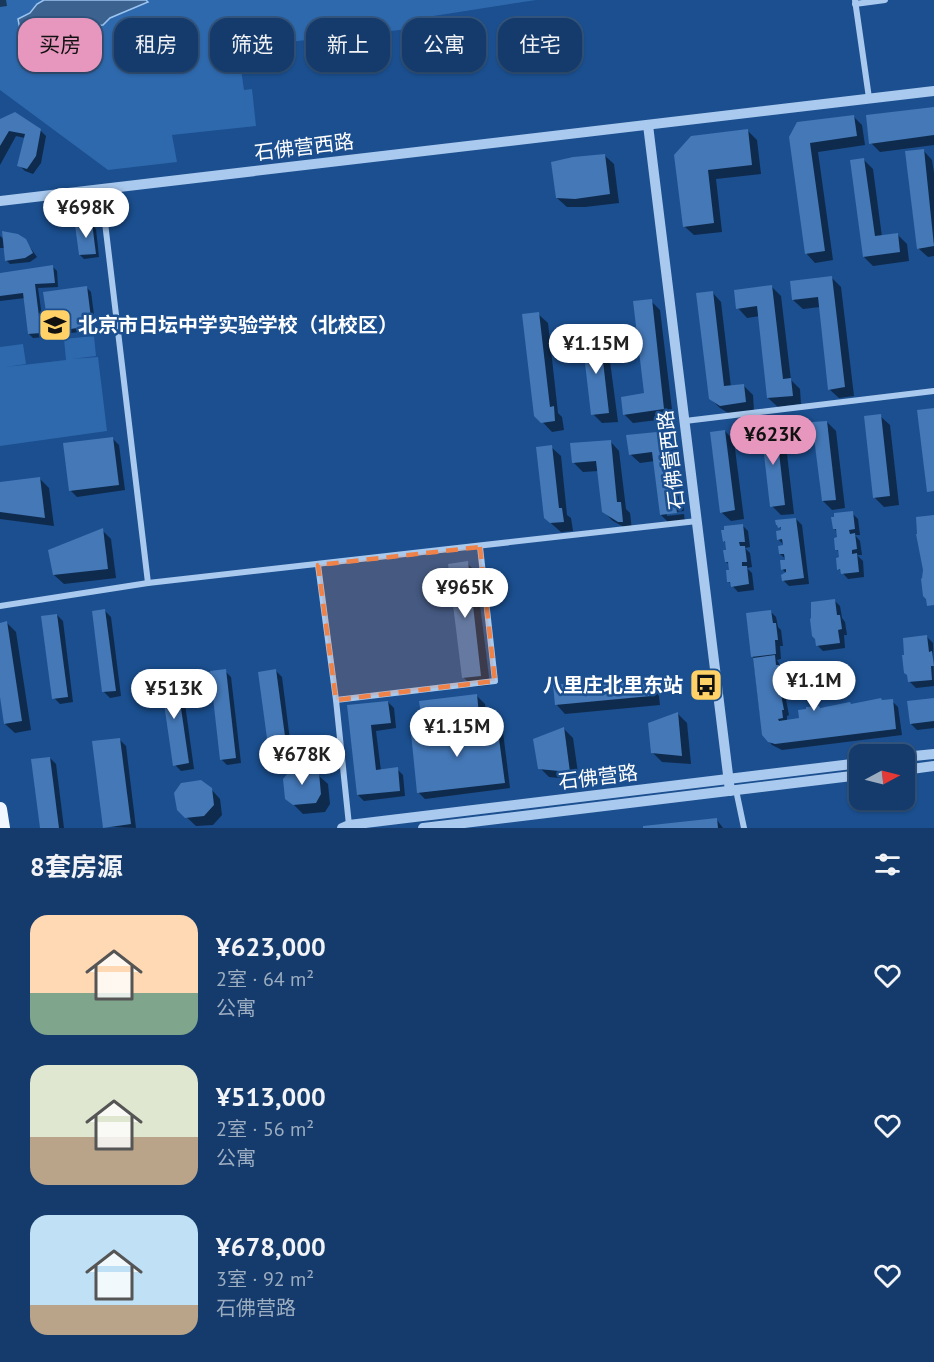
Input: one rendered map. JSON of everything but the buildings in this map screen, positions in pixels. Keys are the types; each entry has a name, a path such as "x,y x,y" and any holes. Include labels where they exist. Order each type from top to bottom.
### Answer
{"main road":[{"path":"0,809 3,828"}],"street":[{"path":"869,98 855,2 885,0"},
{"name":"石佛营西路","path":"0,201 934,91"},
{"name":"石佛营西路","path":"648,125 729,779 733,790"},
{"path":"100,189 148,583"},
{"path":"685,422 934,391"},
{"path":"0,606 148,583 697,521"},
{"path":"336,700 495,681 480,547"},
{"path":"318,565 336,700 346,827"},
{"path":"915,756 934,754"},
{"name":"石佛营路","path":"346,827 849,764"},
{"path":"915,769 934,766"},
{"name":"石佛营路","path":"423,828 849,776"},
{"path":"733,790 744,828"}],"highlighted area":[{"path":"480,547 495,681 336,700 318,565"}],"shaded area":[{"path":"0,0 536,0 427,18 402,18 402,30 390,31 390,18 306,18 306,40 294,41 294,18 210,18 210,72 241,72 244,90 252,89 256,126 172,135 177,162 108,170 0,90"},
{"path":"44,0 146,0 148,2 110,18 102,25 102,18 20,18 30,13 37,4"},
{"path":"94,336 96,356 72,359 98,357 107,431 0,446 0,347 23,344 26,364 6,367 66,360 64,339"}],"place":[{"name":"北京市日坛中学实验学校（北校区）","path":"55,325"},
{"name":"八里庄北里东站","path":"706,685"}]}
